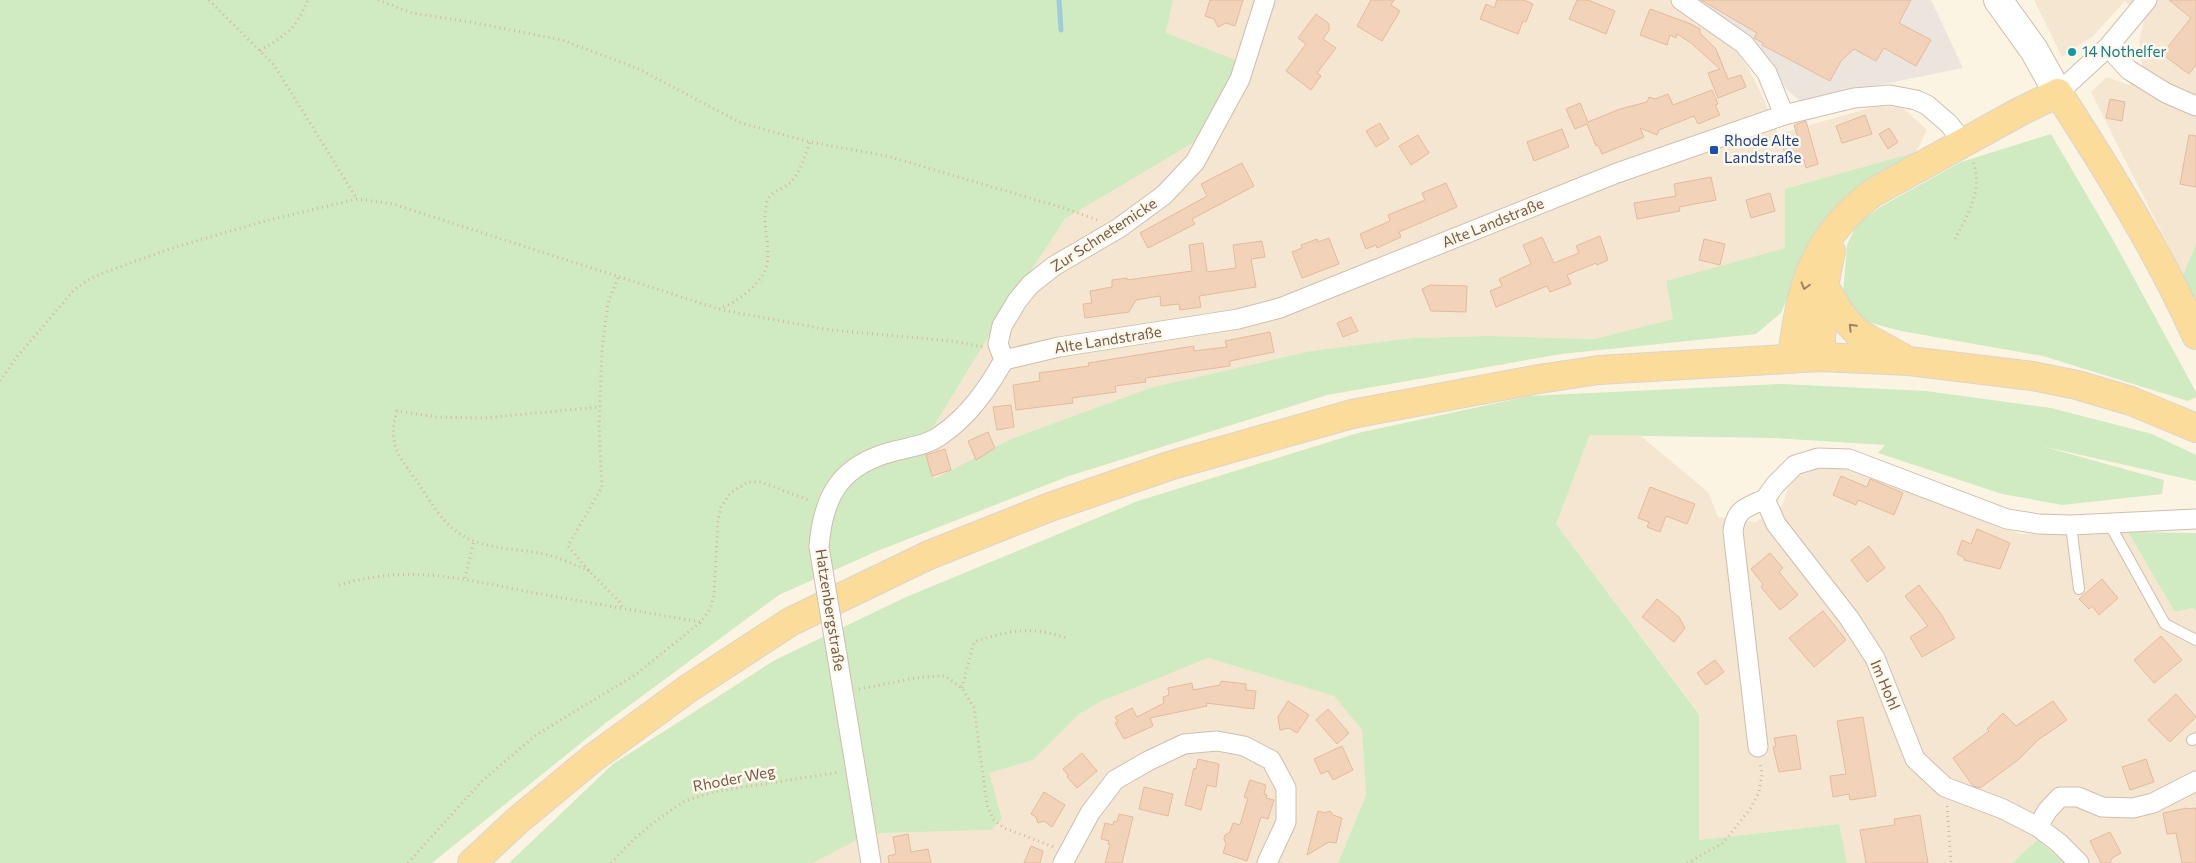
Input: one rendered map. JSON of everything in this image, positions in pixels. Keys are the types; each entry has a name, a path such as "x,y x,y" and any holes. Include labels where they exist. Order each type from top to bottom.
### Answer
{"main road":[{"path":"1998,0 2034,50 2084,133 2176,291 2196,335"},
{"path":"1792,357 1804,288 1811,266 1836,228 1857,204 1874,192 2058,92"},
{"path":"1820,357 1824,286 1836,228"},
{"path":"1824,286 1842,316 1858,333 1909,361"},
{"path":"472,863 517,821 592,758 689,688 790,622 930,555 1050,507 1172,465 1352,414 1529,380 1599,370 1792,357 1820,357 1909,361 1992,371 2077,385 2131,401 2196,428"}],"street":[{"name":"Zur Schnetemicke","path":"1004,360 998,344 1002,326 1017,301 1030,285 1054,266 1119,228 1164,195 1195,162 1240,80 1265,0"},
{"path":"1681,0 1744,44 1767,73 1784,115"},
{"path":"2058,92 2108,47 2147,0"},
{"path":"2108,47 2128,70 2166,93 2196,106"},
{"name":"Alte Landstraße","path":"1004,360 1059,347 1238,319 1280,308 1617,173 1784,115 1854,98 1890,95 1916,100 1927,105 1948,124 1964,143"},
{"name":"Hatzenbergstraße","path":"871,863 854,770 844,693 820,547 821,524 825,507 848,471 870,459 923,444 941,436 986,391 1004,360"},
{"path":"1758,747 1733,531 1735,516 1745,508 1765,499 1774,485 1794,465 1818,458 1849,459 2007,519 2039,524 2110,525 2196,519"},
{"name":"Im Hohl","path":"1765,499 1776,524 1849,618 1875,658 1915,759 1945,787 2003,809 2038,827 2059,843 2079,863"},
{"path":"1065,858 1090,813 1115,780 1148,761 1184,744 1217,741 1244,746 1271,760 1286,788 1286,822 1267,863"},
{"path":"2038,827 2047,812 2060,797 2078,798 2102,807 2133,808 2153,802 2196,781"}],"lane":[{"path":"2071,525 2079,589"},
{"path":"2110,525 2165,624 2196,640"}],"path":[{"path":"209,0 274,65 357,198"},
{"path":"260,51 291,31 301,16 308,0"},
{"path":"378,0 412,13 562,40 639,69 741,123 810,142 887,156 1064,208 1119,228"},
{"path":"717,309 732,304 756,284 768,257 765,234 767,201 774,192 790,183 802,163 810,142"},
{"path":"1955,239 1972,208 1976,187 1975,167 1964,143"},
{"path":"0,381 16,358 74,290 88,280 172,248 265,221 357,198 393,204 717,309 830,330 980,345 1004,360"},
{"path":"618,278 608,303 602,350 600,408 602,486 568,546 589,571 619,601 623,608"},
{"path":"589,571 566,560 541,553 474,541 455,530 441,515 406,466 392,438 397,411 436,417 482,418 600,408"},
{"path":"408,863 481,782 536,734 635,675 701,622 710,608 714,595 718,519 721,507 730,493 748,482 761,482 796,494 825,507"},
{"path":"465,578 474,541"},
{"path":"338,585 358,579 390,575 429,574 465,578 511,589 701,622"},
{"path":"962,688 974,642 995,635 1027,629 1067,638"},
{"path":"844,693 921,677 945,676 962,688 974,708 988,804 993,820 1004,828 1065,858"},
{"path":"1687,863 1723,843 1751,808 1759,792 1762,775 1758,747"},
{"name":"Rhoder Weg","path":"611,863 650,826 685,801 714,792 854,770"},
{"path":"1945,787 1952,863"}],"shaded area":[{"path":"1173,0 1671,0 1730,42 1748,68 1763,97 1778,134 1877,106 1902,107 1927,130 1916,152 1785,189 1786,248 1666,281 1673,319 1594,339 1489,336 1412,338 1311,351 1153,387 1013,438 934,479 923,444 996,324 1065,219 1199,138 1166,33"},
{"path":"1693,0 1931,0 1963,68 1800,101 1786,89 1766,55"},
{"path":"2034,0 2196,0 2196,244 2183,275 2091,92 2107,77 2129,85 2142,66 2139,41 2144,21 2125,1 2093,36 2062,57"},
{"path":"1590,435 1641,436 1708,492 1718,517 1755,522 1782,506 1788,488 1804,468 1846,464 2020,534 2128,532 2175,612 2193,608 2196,611 2196,863 2065,863 2037,840 2012,863 1847,863 1838,824 1699,840 1699,713 1556,524"},
{"path":"1208,658 1334,696 1362,730 1366,795 1338,863 813,863 855,841 882,833 991,830 1002,819 988,773 1033,760 1079,714 1102,701"}],"green space":[{"path":"0,0 1173,0 1166,33 1238,61 1199,139 1065,219 996,324 923,444 934,479 1013,438 1153,387 1311,351 1412,338 1489,336 1594,339 1673,319 1666,281 1785,248 1785,189 1916,152 1839,207 1811,242 1781,313 1756,334 1561,354 1327,395 1069,476 875,552 779,595 607,722 432,863 0,863"},
{"path":"2051,134 2112,238 2196,392 2196,397 2188,401 2043,356 1901,331 1864,321 1843,294 1847,245 1857,224 1882,206 1961,162"},
{"path":"2196,244 2196,302 2183,275"},
{"path":"1782,384 1926,391 2051,408 2152,434 2196,455 2196,481 2041,446 2164,480 2162,494 2062,505 2002,494 1878,453 1885,445 1774,438 1590,435 1556,524 1699,714 1699,840 1839,824 1847,863 1338,863 1366,795 1362,730 1334,696 1208,658 1102,701 1079,714 1033,760 989,773 1002,819 991,830 882,833 855,841 813,863 509,863 613,764 775,660 906,597 1138,501 1358,433 1529,396"},
{"path":"2128,532 2196,533 2196,611 2193,608 2175,612"},
{"path":"2037,840 2065,863 2012,863"}],"building":[{"path":"1210,0 1243,0 1235,26 1226,23 1218,27 1214,19 1205,16"},
{"path":"1371,0 1394,0 1391,5 1400,11 1382,41 1357,26"},
{"path":"1497,0 1524,0 1533,4 1526,22 1523,21 1518,34 1480,19 1486,4 1494,8"},
{"path":"1577,0 1588,0 1615,11 1606,34 1569,19"},
{"path":"1701,0 1911,0 1899,23 1931,40 1916,66 1884,48 1876,61 1854,49 1841,61 1830,81 1762,45 1763,43 1754,38 1757,33"},
{"path":"2169,0 2196,0 2196,65 2189,74 2162,54 2191,18"},
{"path":"1650,9 1700,29 1700,33 1716,49 1728,79 1741,75 1746,87 1718,98 1708,73 1720,69 1691,43 1677,34 1676,38 1670,35 1667,45 1640,35"},
{"path":"1316,14 1329,24 1329,30 1323,39 1336,48 1317,73 1321,76 1311,90 1286,71 1306,44 1298,38"},
{"path":"1712,90 1718,104 1715,105 1720,115 1698,124 1694,116 1659,130 1657,135 1640,128 1644,137 1602,154 1598,145 1596,146 1587,124 1575,129 1566,109 1580,103 1588,122 1620,109 1647,102 1649,97 1655,99 1668,94 1673,105"},
{"path":"2110,99 2125,102 2122,121 2106,118"},
{"path":"1865,115 1872,134 1842,143 1836,126"},
{"path":"1806,121 1818,164 1806,168 1804,160 1788,165 1782,143 1798,138 1794,125"},
{"path":"1380,123 1389,139 1376,147 1366,131"},
{"path":"1889,128 1898,142 1888,149 1879,134"},
{"path":"1562,129 1569,147 1534,161 1527,142"},
{"path":"1418,135 1429,153 1411,165 1399,146"},
{"path":"2189,135 2196,136 2196,187 2180,184"},
{"path":"1242,163 1254,186 1192,219 1195,224 1148,248 1140,233 1207,196 1201,184"},
{"path":"1711,177 1716,200 1679,207 1680,211 1637,219 1634,203 1676,196 1674,184"},
{"path":"1446,183 1457,207 1399,232 1401,237 1377,248 1376,245 1366,249 1360,234 1390,221 1388,215 1425,200 1422,193"},
{"path":"1770,193 1775,211 1751,218 1746,200"},
{"path":"1600,236 1608,260 1567,275 1571,284 1550,292 1547,286 1496,307 1490,291 1502,286 1499,279 1531,264 1523,245 1542,237 1554,263 1579,253 1576,246"},
{"path":"1329,238 1339,264 1302,278 1292,252 1302,248 1301,245 1317,239 1318,242"},
{"path":"1704,239 1725,244 1720,265 1699,260"},
{"path":"1262,241 1265,257 1251,259 1256,287 1199,296 1201,307 1180,310 1179,304 1161,306 1160,296 1136,300 1129,312 1085,318 1083,304 1092,303 1090,291 1112,287 1112,280 1127,278 1127,280 1192,271 1189,245 1203,243 1207,272 1236,268 1233,245"},
{"path":"1430,285 1467,286 1466,312 1431,311 1422,289"},
{"path":"1351,317 1358,331 1343,337 1337,323"},
{"path":"1270,332 1274,352 1230,361 1230,366 1145,378 1146,382 1115,386 1116,392 1072,398 1073,403 1016,410 1013,385 1040,381 1039,373 1089,366 1088,363 1194,346 1194,351 1227,347 1225,341"},
{"path":"1011,405 1014,427 997,430 993,407"},
{"path":"988,432 995,448 976,460 968,441"},
{"path":"945,449 951,470 932,476 926,455"},
{"path":"1841,476 1867,487 1870,479 1903,493 1894,515 1858,500 1856,505 1833,495"},
{"path":"1650,487 1695,504 1687,524 1666,516 1660,532 1647,527 1649,522 1638,518"},
{"path":"1977,529 2010,543 2000,569 1964,560 1965,558 1957,554 1962,540 1971,544"},
{"path":"1869,546 1885,568 1867,582 1851,560"},
{"path":"1770,553 1783,568 1779,572 1798,595 1780,610 1761,587 1763,584 1751,569"},
{"path":"2102,579 2118,598 2099,615 2092,606 2089,609 2079,599"},
{"path":"1919,585 1941,614 1955,638 1922,657 1910,637 1928,626 1905,596"},
{"path":"1657,599 1679,617 1685,628 1674,642 1642,617"},
{"path":"1823,611 1846,640 1814,667 1789,638"},
{"path":"2161,636 2182,660 2154,683 2134,660"},
{"path":"1715,660 1724,672 1706,685 1697,673"},
{"path":"1221,681 1246,684 1246,690 1256,691 1254,709 1206,703 1207,706 1150,718 1153,726 1124,739 1115,723 1118,722 1115,717 1132,708 1137,717 1164,703 1163,697 1169,695 1168,688 1192,683 1193,690 1220,685"},
{"path":"2176,694 2196,717 2170,742 2148,720"},
{"path":"1288,701 1309,715 1297,733 1289,728 1280,730 1278,717"},
{"path":"2053,701 2067,720 2038,740 2018,760 1980,788 1973,786 1953,758 1989,731 1987,729 2003,713 2016,726"},
{"path":"1328,709 1349,733 1337,744 1316,720"},
{"path":"1863,717 1876,796 1850,800 1849,794 1833,797 1830,776 1846,774 1837,721"},
{"path":"1796,735 1801,769 1779,772 1773,747 1776,746 1774,738"},
{"path":"1342,746 1353,770 1333,780 1328,771 1321,774 1314,759"},
{"path":"1082,753 1097,771 1077,788 1067,777 1068,775 1063,769"},
{"path":"1198,759 1219,764 1216,787 1207,785 1201,810 1185,805"},
{"path":"2146,759 2154,782 2130,790 2122,767"},
{"path":"1250,780 1266,785 1264,794 1267,795 1266,798 1274,800 1268,819 1261,817 1247,861 1223,853 1226,844 1225,835 1230,832 1233,823 1240,825 1248,798 1244,797"},
{"path":"1144,787 1173,794 1168,816 1139,809"},
{"path":"1044,792 1065,805 1052,827 1044,821 1038,823 1036,817 1031,814"},
{"path":"2196,808 2196,863 2182,863 2176,833 2167,834 2163,813"},
{"path":"1318,811 1325,813 1330,811 1333,815 1342,818 1336,843 1329,842 1307,855"},
{"path":"1119,814 1133,817 1122,863 1105,863 1110,845 1108,844 1109,841 1101,839 1105,823 1113,825 1114,821 1117,822"},
{"path":"1920,815 1928,863 1866,863 1860,830 1895,825 1894,819"},
{"path":"2110,832 2121,853 2112,858 2110,863 2101,863 2090,841"},
{"path":"908,834 911,852 928,849 931,863 889,863 888,856 896,854 893,837"},
{"path":"1031,846 1043,851 1040,863 1024,863"}],"waterway":[{"path":"1059,0 1061,30"}],"place":[{"name":"14 Nothelfer","path":"2072,52"},
{"name":"Rhode Alte Landstraße","path":"1714,150"}]}
